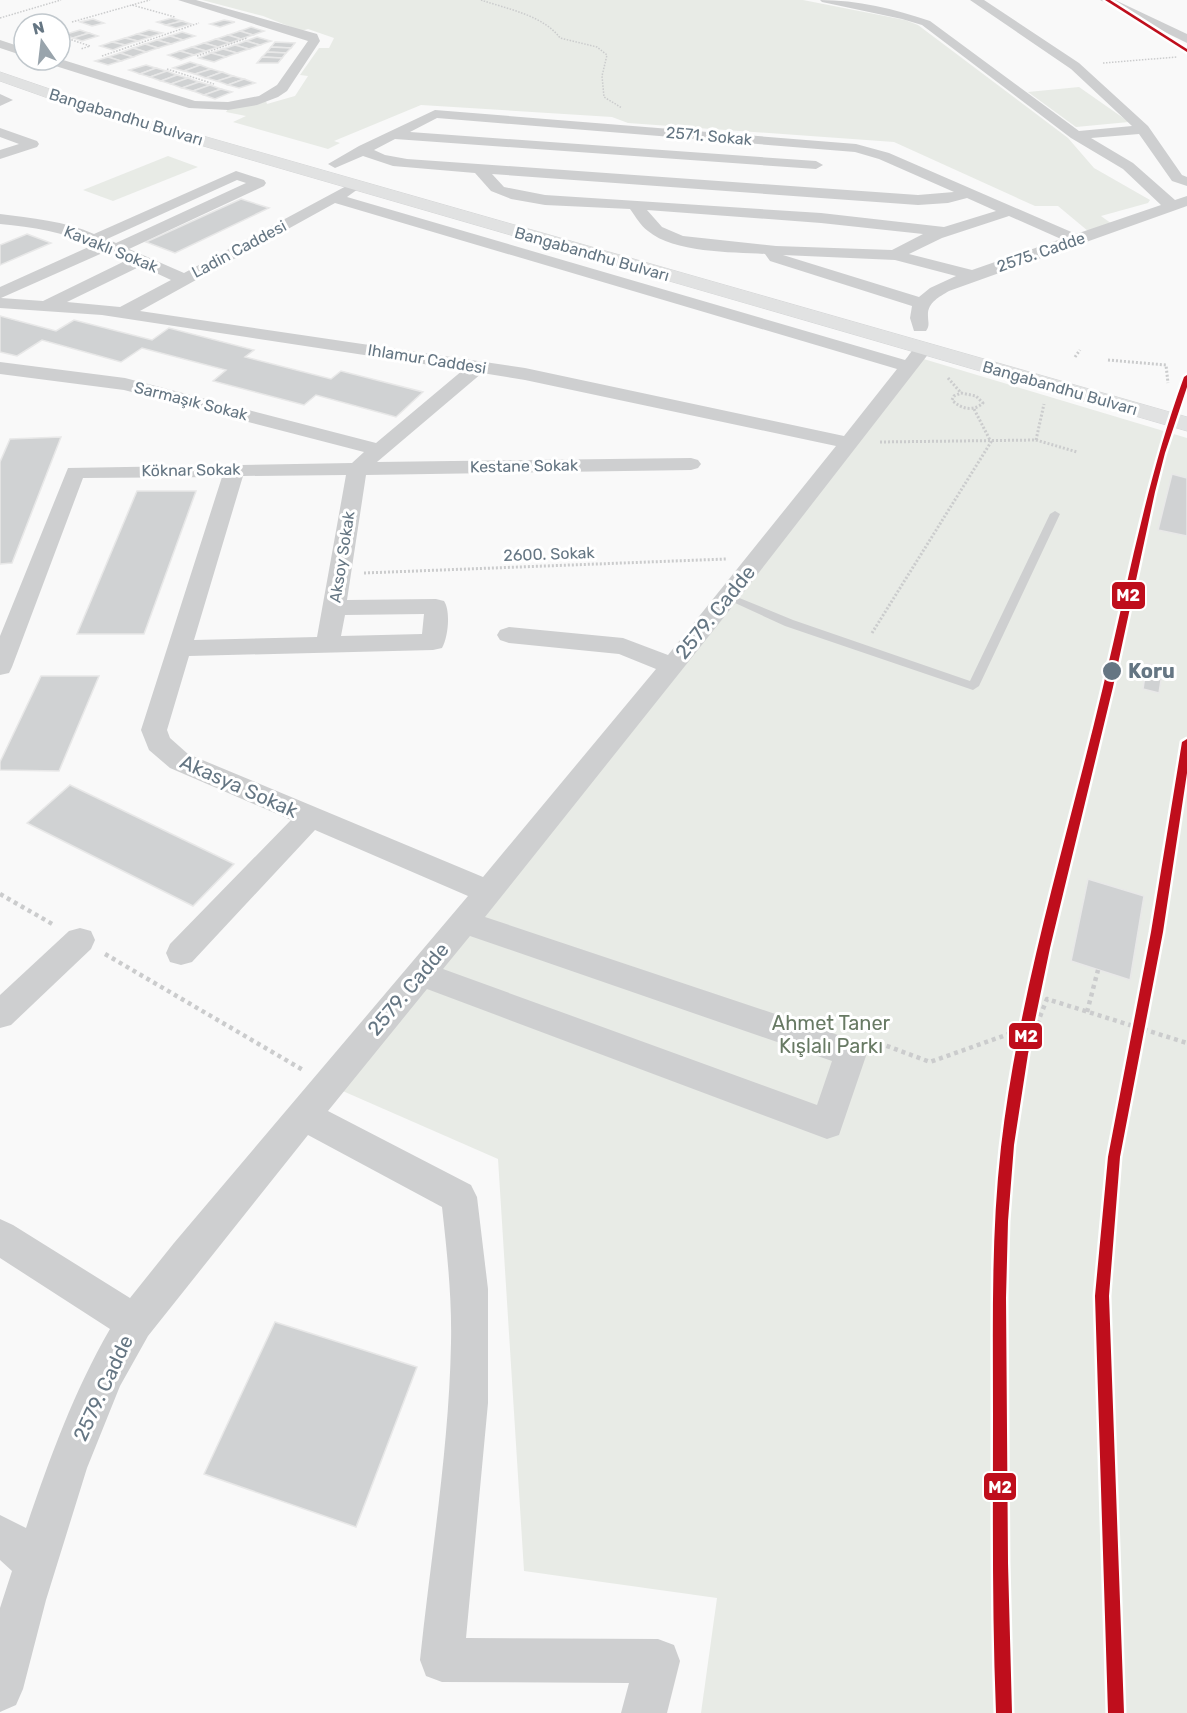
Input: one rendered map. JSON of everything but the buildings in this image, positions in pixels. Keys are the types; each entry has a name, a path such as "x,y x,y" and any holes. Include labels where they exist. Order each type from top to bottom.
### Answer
{"main road":[{"name":"Bangabandhu Bulvarı","path":"0,60 125,102 335,164 611,241"},
{"name":"Bangabandhu Bulvarı","path":"0,76 99,111 356,186 922,338 1187,424"},
{"name":"Bangabandhu Bulvarı","path":"898,321 922,338 986,345"},
{"name":"Bangabandhu Bulvarı","path":"1163,388 1187,402"}],"street":[{"path":"72,66 194,105 219,106 276,94 314,40 313,37 184,0"},
{"path":"826,0 905,16 926,24 1076,135 1104,162 1179,204"},
{"path":"976,0 1076,66 1143,129 1177,178 1187,182"},
{"path":"1106,0 1187,39"},
{"path":"72,56 77,54"},
{"name":"2571. Sokak","path":"335,164 435,114 856,148 876,153 1076,240"},
{"path":"1076,135 1143,129"},
{"path":"0,132 32,144 0,155"},
{"path":"393,135 836,166"},
{"path":"364,149 370,155 394,161 480,169 918,200 969,194"},
{"path":"480,169 497,189 508,194 531,198 821,218 944,232"},
{"path":"872,169 920,172"},
{"path":"0,292 106,245 259,183 236,175 106,245"},
{"name":"Ladin Caddesi","path":"123,313 356,186"},
{"path":"334,198 909,367"},
{"name":"2575. Cadde","path":"922,304 936,292 973,275 1179,204"},
{"path":"635,205 655,230 701,243 895,255 973,275"},
{"path":"895,255 913,243 978,223 1008,210"},
{"name":"Kavaklı Sokak","path":"2,220 66,229 184,279"},
{"path":"771,249 776,258 922,304 919,310 922,338"},
{"path":"48,305 140,260"},
{"name":"Ihlamur Caddesi","path":"0,303 48,305 123,313 478,367 549,379 850,442"},
{"name":"2579. Cadde","path":"0,1689 35,1565 89,1412 119,1347 135,1323 175,1270 489,892 728,597 909,367 922,338"},
{"path":"357,469 478,367"},
{"name":"Sarmaşık Sokak","path":"0,368 125,384 380,450"},
{"name":"Kestane Sokak","path":"357,469 691,464"},
{"name":"Köknar Sokak","path":"0,667 75,472 357,469"},
{"name":"Aksoy Sokak","path":"328,645 357,469"},
{"name":"Akasya Sokak","path":"234,470 154,730 158,743 179,761 489,892"},
{"path":"181,648 433,642 436,606 334,608"},
{"path":"509,635 623,646 672,666"},
{"path":"181,953 310,818"},
{"path":"421,974 827,1124 851,1053 464,922"},
{"path":"0,1016 80,940"},
{"path":"304,1116 459,1197 469,1289 469,1379 442,1660 658,1661 644,1713"},
{"path":"0,1238 135,1323"},
{"path":"0,1536 20,1548 35,1565"}],"lane":[{"path":"728,597 789,623 973,686 1055,514"}],"path":[{"path":"53,0 57,1"},
{"path":"0,18 62,0"},
{"path":"72,22 150,0"},
{"path":"481,0 539,20 560,38"},
{"path":"132,5 177,17"},
{"path":"72,57 200,24 189,21"},
{"path":"197,56 279,27"},
{"path":"1076,66 1177,57"},
{"path":"1075,357 1080,350"},
{"path":"1108,360 1167,366 1163,388"},
{"path":"961,393 976,396 983,403 974,409 960,407 953,403 952,398 961,393"},
{"path":"1036,440 1046,397"},
{"path":"974,409 991,442"},
{"path":"850,442 1036,440 1077,452"},
{"path":"862,649 991,442"},
{"name":"2600. Sokak","path":"340,574 759,558"},
{"path":"0,894 329,1086"},
{"path":"1087,1012 1098,970"},
{"path":"851,1053 857,1036 930,1062 1037,1024 1047,999 1187,1043"}],"green space":[{"path":"202,0 803,0 905,20 918,25 1068,138 1094,168 1150,200 1148,203 1101,216 1112,224 1088,231 1058,206 1035,206 894,142 628,123 612,117 421,105 334,141 340,143 328,149 233,122 246,116 226,112 228,109 266,101 267,104 295,96 308,76 300,75 319,48 329,48 334,38 308,29 301,31 263,16"},
{"path":"1079,87 1129,122 1076,127 1028,92"},
{"path":"168,156 198,167 113,201 83,190"},
{"name":"Ahmet Taner Kışlalı Parkı","path":"917,357 1187,438 1187,1713 701,1713 717,1598 524,1571 498,1159 329,1085"}],"transit line":[{"name":"M2","path":"1107,0 1187,51"},
{"name":"M2","path":"1004,1713 999,1298 1004,1183 1013,1107 1032,1001 1108,687 1151,492 1173,415 1187,377"},
{"name":"M2","path":"1116,1713 1102,1296 1114,1157 1157,932 1187,742"}],"place":[{"name":"Koru","path":"1112,671"}]}
